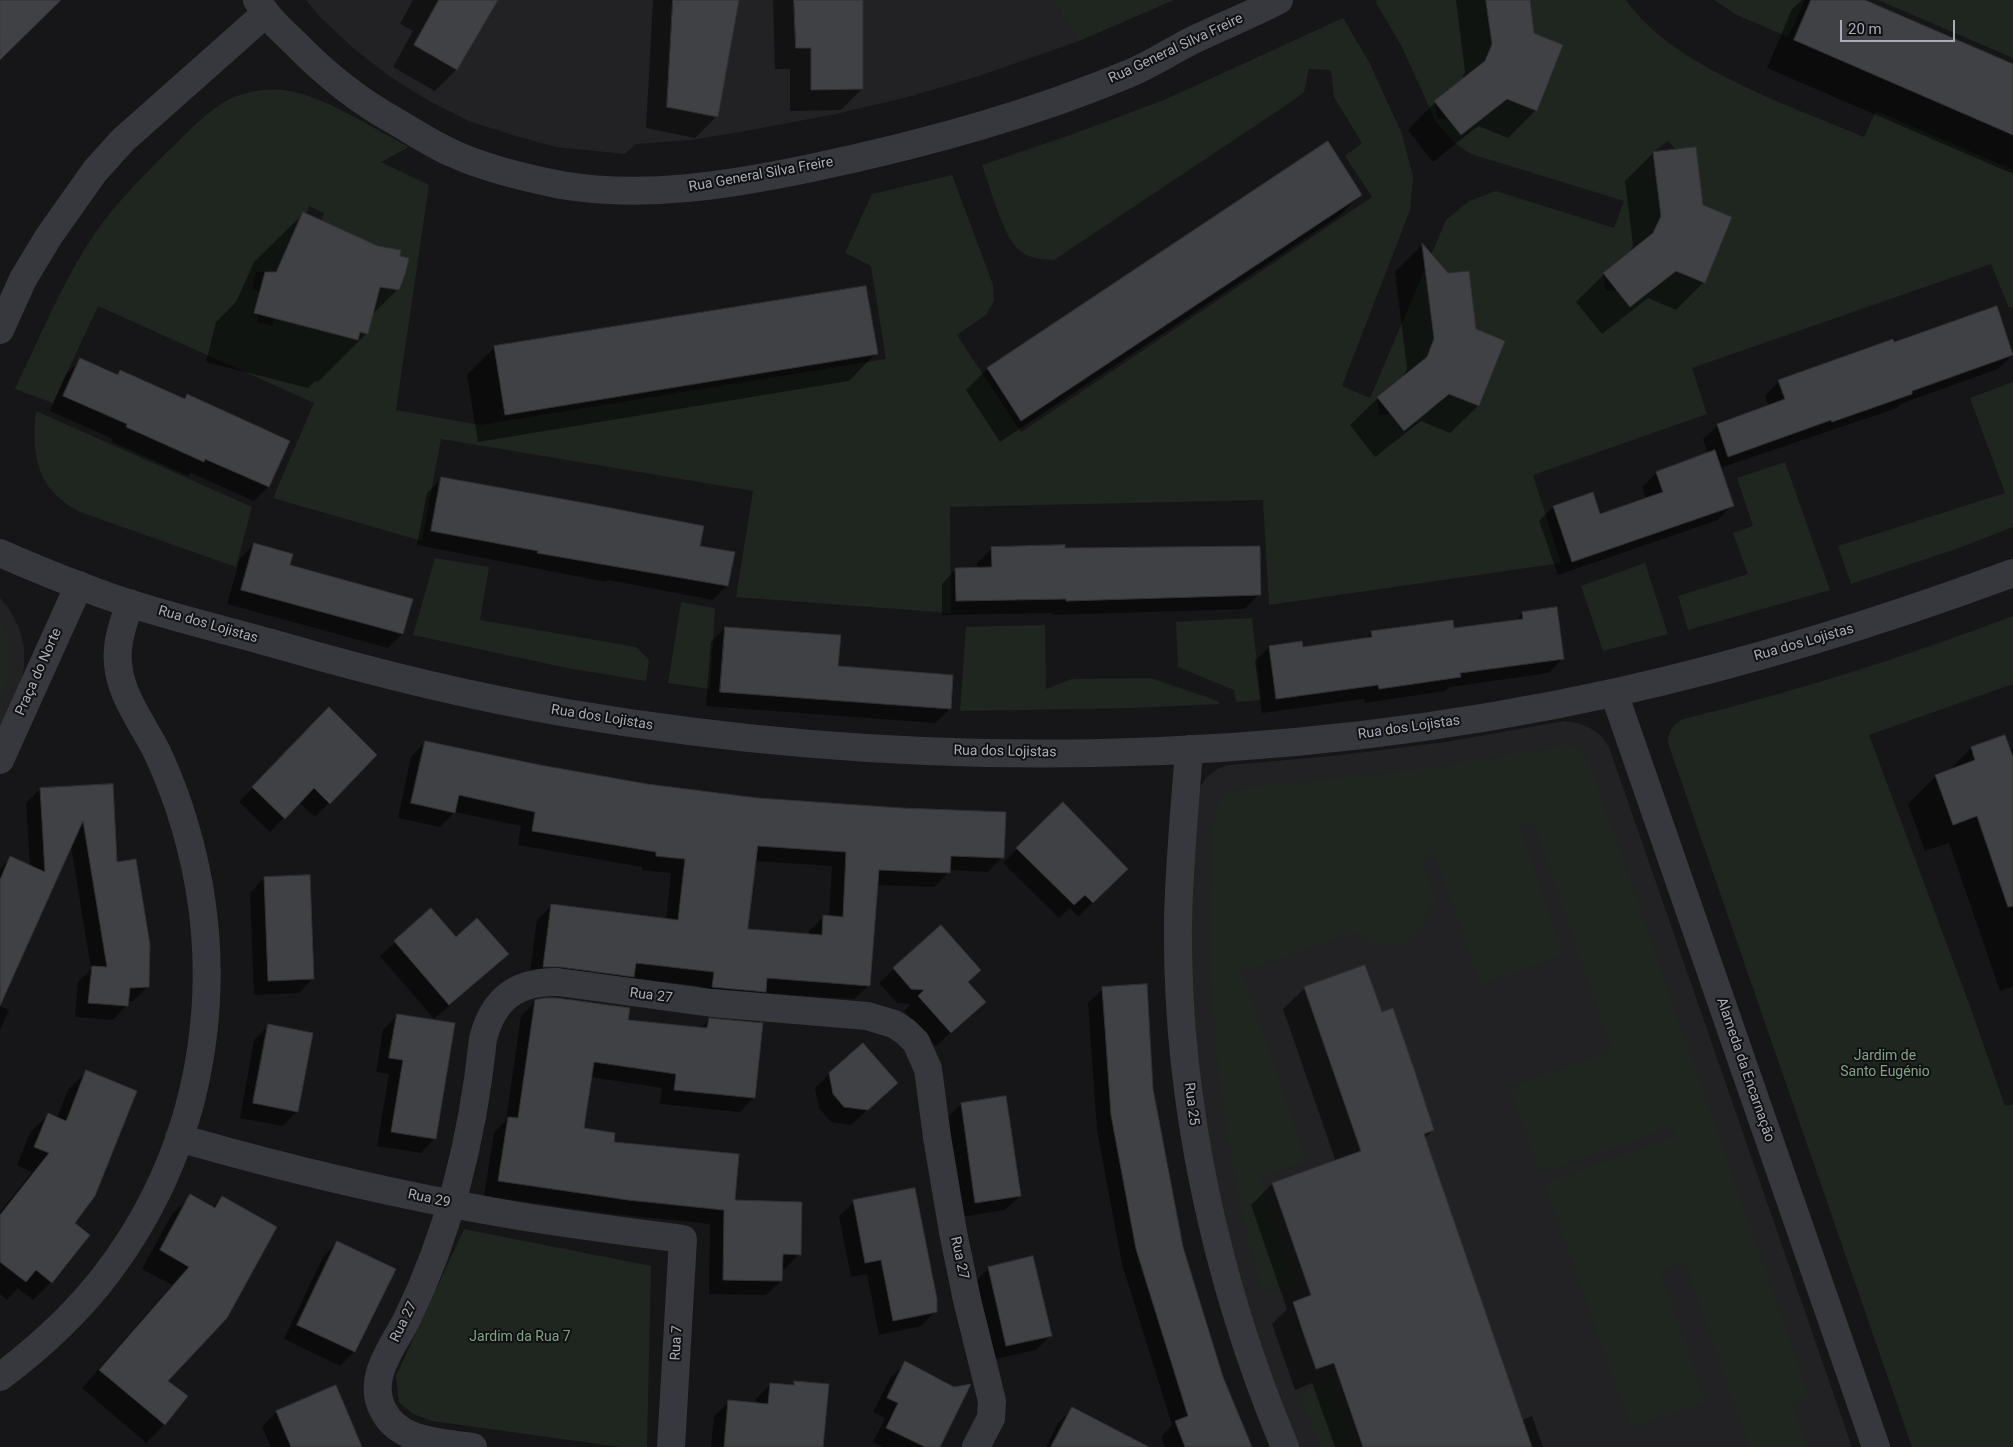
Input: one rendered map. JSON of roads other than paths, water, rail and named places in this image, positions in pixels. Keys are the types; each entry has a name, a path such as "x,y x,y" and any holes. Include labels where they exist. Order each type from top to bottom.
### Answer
{"street":[{"name":"Rua General Silva Freire","path":"261,7 333,80 369,107 454,154 519,175 562,185 604,190 642,191 696,188 779,174 907,146 967,129 1072,95 1129,74 1192,41 1279,0"},
{"path":"0,330 23,279 48,236 95,171 123,140 261,7"},
{"name":"Rua dos Lojistas","path":"0,553 79,585 130,603 334,661 449,689 565,712 682,730 856,748 974,753 1093,753 1189,749 1329,738 1488,716 1614,693 1828,637 1924,606 2013,573"},
{"name":"Praça do Norte","path":"0,760 79,585"},
{"path":"0,1377 46,1340 72,1314 108,1272 138,1227 164,1178 179,1138 198,1073 206,1019 208,964 204,909 194,855 178,802 157,752 122,686 117,650 130,603"},
{"name":"Alameda da Encarnação","path":"1614,693 1876,1447"},
{"name":"Rua 25","path":"1189,749 1181,845 1178,924 1183,1038 1192,1117 1206,1194 1224,1271 1246,1346 1285,1447"},
{"name":"Rua 27","path":"473,1447 417,1438 405,1433 389,1421 382,1410 378,1396 378,1380 382,1365 407,1320 428,1272 451,1203 471,1130 483,1039 487,1024 498,1004 508,994 524,986 540,982 558,982 712,1003 867,1016 894,1024 916,1042 928,1069 953,1232 967,1300 992,1401 991,1418 976,1447"},
{"name":"Rua 29","path":"179,1138 241,1156 451,1203 507,1214 683,1239"},
{"name":"Rua 7","path":"672,1447 683,1239"}],"park label":[{"name":"Jardim de Santo Eugénio","path":"1885,1064"},
{"name":"Jardim da Rua 7","path":"520,1337"}]}
